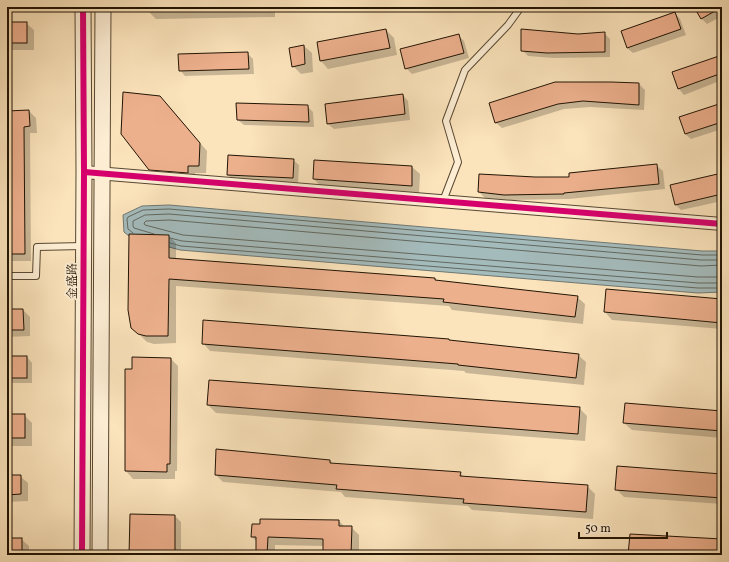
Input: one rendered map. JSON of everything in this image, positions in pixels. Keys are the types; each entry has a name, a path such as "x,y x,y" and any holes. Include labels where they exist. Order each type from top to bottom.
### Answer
{"street":[{"name":"金盛路","path":"82,555 84,172 83,7"},
{"path":"100,555 103,7"},
{"path":"84,172 722,224"}],"lane":[{"path":"442,201 458,162 446,121 465,70 508,25 521,7"},
{"path":"7,276 36,276 37,247 83,246"}],"water":[{"path":"169,205 702,251 717,251 722,249 722,292 698,293 180,250 129,236 124,232 123,215 142,206"}],"building":[{"path":"694,7 722,7 701,19"},
{"path":"675,12 681,29 627,48 621,31"},
{"path":"7,22 27,22 27,43 7,43"},
{"path":"386,29 390,48 320,61 317,42"},
{"path":"521,29 578,34 605,32 605,52 547,53 521,51"},
{"path":"459,34 464,53 405,69 400,49"},
{"path":"304,45 305,64 292,67 289,48"},
{"path":"248,52 249,69 179,71 178,54"},
{"path":"722,55 722,73 678,89 672,72"},
{"path":"555,82 639,83 639,105 583,101 558,104 495,123 489,103"},
{"path":"123,92 160,96 200,143 199,166 188,166 188,173 149,170 121,134"},
{"path":"403,94 405,114 327,124 325,104"},
{"path":"236,103 308,105 309,122 237,120"},
{"path":"722,103 722,122 685,134 679,117"},
{"path":"29,110 30,126 24,127 25,254 7,254 7,111"},
{"path":"228,155 294,159 293,178 227,175"},
{"path":"314,160 412,166 412,186 313,179"},
{"path":"657,164 659,184 564,194 504,195 478,192 479,174 569,177 569,173"},
{"path":"722,173 722,194 675,205 670,185"},
{"path":"129,234 169,235 169,258 435,278 435,280 578,296 575,317 443,302 444,299 169,279 168,336 146,336 138,334 131,328 128,310"},
{"path":"606,289 722,299 722,323 604,312"},
{"path":"7,309 23,309 24,330 7,330"},
{"path":"203,320 449,339 579,354 576,378 458,364 202,344"},
{"path":"7,356 27,356 27,378 7,378"},
{"path":"132,357 171,358 170,464 167,464 167,472 125,471 125,369 132,369"},
{"path":"209,380 580,407 578,434 207,405"},
{"path":"625,403 722,411 722,431 623,423"},
{"path":"7,414 25,414 25,438 7,438"},
{"path":"216,449 330,460 330,463 461,472 460,476 588,485 586,512 463,503 464,499 336,489 337,485 215,475"},
{"path":"617,466 722,474 722,498 615,490"},
{"path":"7,475 21,475 21,494 7,495"},
{"path":"130,514 175,515 175,555 129,555"},
{"path":"260,519 339,520 339,526 352,526 351,555 323,555 323,539 268,537 267,555 256,555 256,537 251,537 252,524 260,524"},
{"path":"630,534 722,539 722,555 628,555"},
{"path":"7,538 22,538 22,555 7,555"}],"cycle path":[{"path":"82,555 84,172 83,7"},
{"path":"84,172 722,224"}]}
